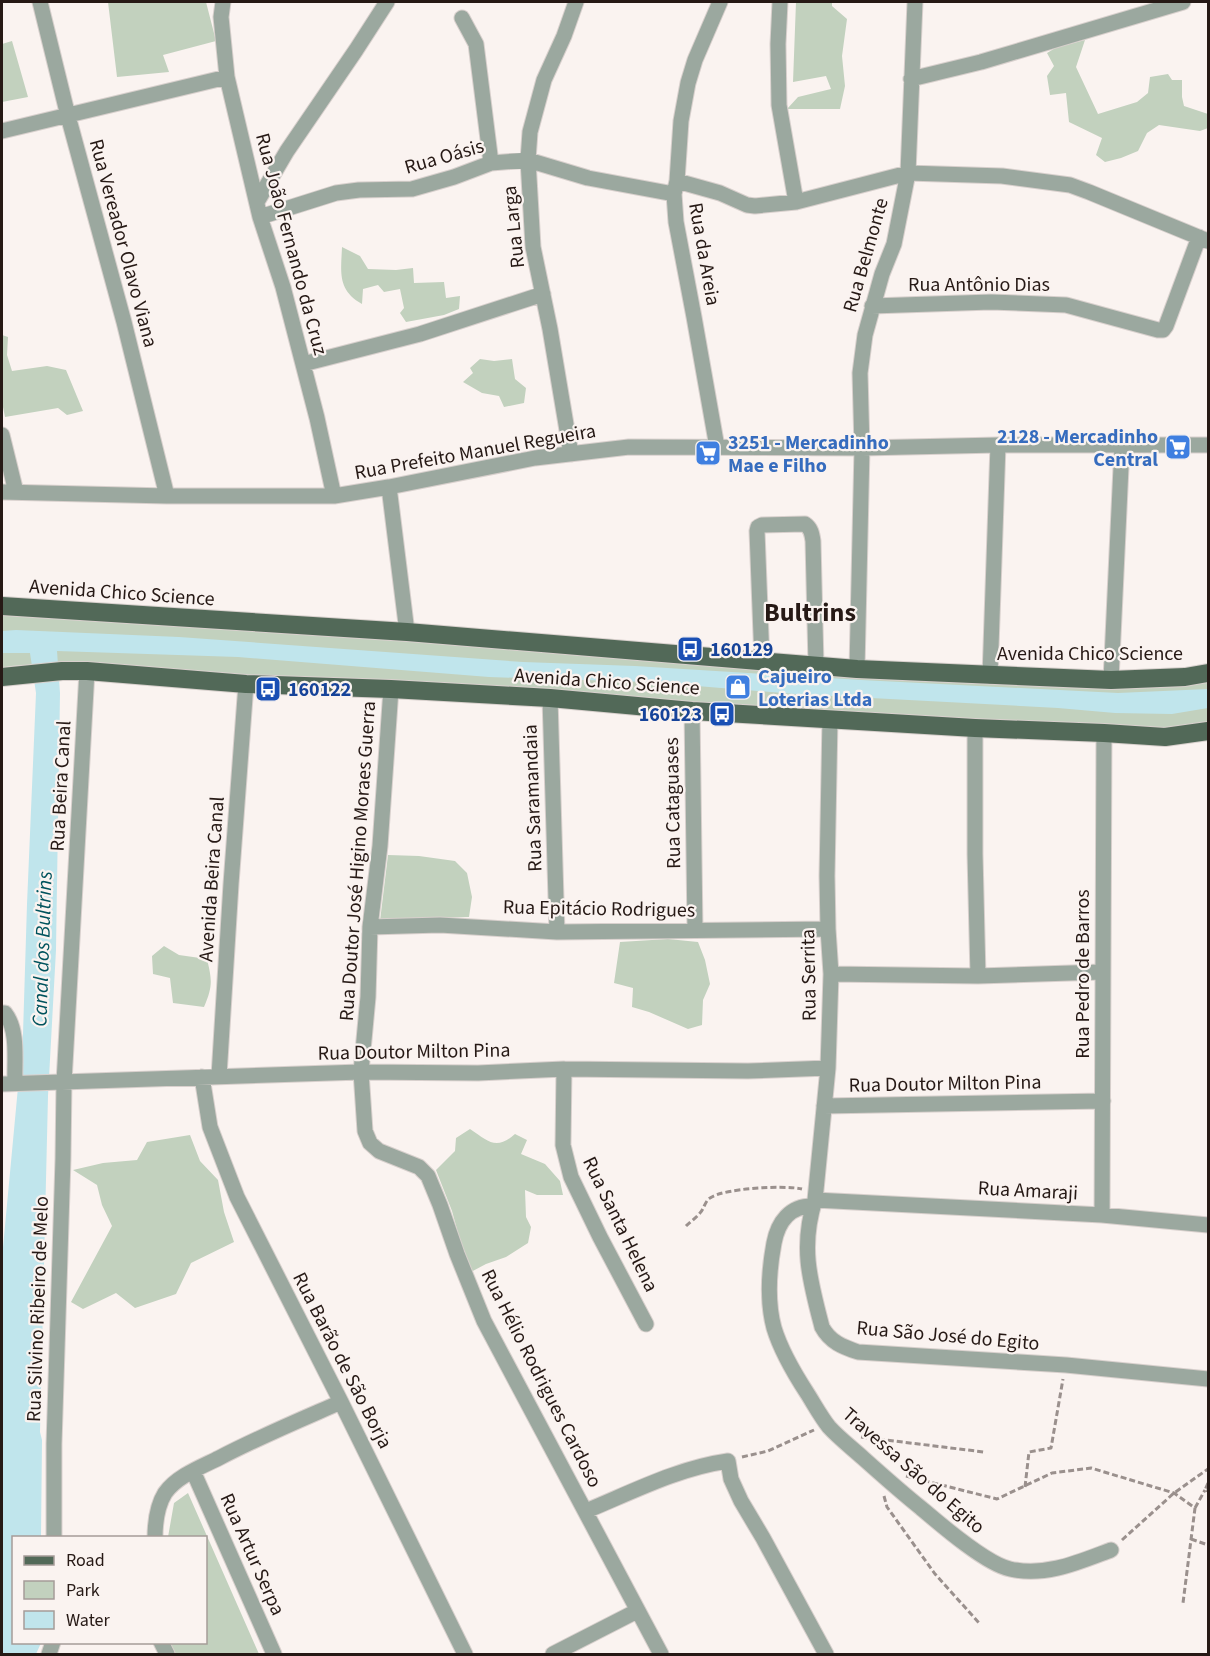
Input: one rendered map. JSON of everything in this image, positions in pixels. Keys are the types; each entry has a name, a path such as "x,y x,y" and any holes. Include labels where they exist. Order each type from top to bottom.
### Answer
{"main road":[{"name":"Avenida Chico Science","path":"2,606 407,632 857,669 1111,680 1185,677 1209,673"},
{"name":"Avenida Chico Science","path":"2,677 32,673 87,671 246,684 391,689 692,711 975,728 1165,737 1209,731"}],"street":[{"name":"Rua Vereador Olavo Viana","path":"40,2 167,496"},
{"name":"Rua João Fernando da Cruz","path":"224,2 221,17 227,77 259,209 283,287 317,418 334,496"},
{"path":"259,209 287,152 387,2"},
{"name":"Rua Larga","path":"571,453 534,248 528,160 530,132 544,81 576,2"},
{"name":"Rua da Areia","path":"717,447 676,222 675,188 681,121 688,83 695,60 720,2"},
{"path":"780,2 779,105 796,202"},
{"name":"Rua Belmonte","path":"862,448 860,373 865,335 882,274 894,244 908,173 915,2"},
{"path":"911,79 981,62 1183,2"},
{"path":"462,18 476,44 491,163"},
{"path":"2,131 227,77"},
{"name":"Rua Oásis","path":"259,209 336,193 412,189 491,163 528,160 588,178 720,193 747,205 761,206 796,202 908,173 1002,176 1070,185 1204,239"},
{"name":"Rua Antônio Dias","path":"872,306 992,302 1066,305 1161,330 1166,326 1204,239"},
{"path":"303,364 420,334 543,294"},
{"path":"2,435 9,492"},
{"path":"990,675 998,445"},
{"path":"1111,680 1122,446"},
{"name":"Rua Prefeito Manuel Regueira","path":"9,492 167,496 334,496 535,458 629,447 1209,446"},
{"path":"857,669 862,448"},
{"path":"389,487 407,632"},
{"path":"762,661 757,531 762,525 805,524 812,533 813,541 816,665"},
{"name":"Rua Beira Canal","path":"60,1082 87,671"},
{"name":"Avenida Beira Canal","path":"219,1076 246,684"},
{"name":"Rua Doutor José Higino Moraes Guerra","path":"361,1072 368,996 370,927 380,846 391,689"},
{"name":"Rua Saramandaia","path":"550,699 556,932"},
{"name":"Rua Cataguases","path":"692,711 695,930"},
{"name":"Rua Serrita","path":"813,1203 828,1068 831,974 827,876 830,719"},
{"path":"975,728 978,976"},
{"name":"Rua Pedro de Barros","path":"1102,1215 1104,733"},
{"name":"Rua Epitácio Rodrigues","path":"370,927 440,925 556,932 828,929"},
{"path":"831,974 978,976 1102,972"},
{"path":"2,1013 5,1013 10,1020 14,1031 8,1040 13,1083"},
{"name":"Rua Doutor Milton Pina","path":"13,1083 361,1072 478,1073 564,1069 748,1071 828,1068"},
{"name":"Rua Santa Helena","path":"564,1069 563,1145 571,1177 646,1324"},
{"name":"Rua Hélio Rodrigues Cardoso","path":"361,1072 364,1125 370,1143 379,1151 419,1167 428,1176 484,1321 661,1654"},
{"name":"Rua Barão de São Borja","path":"202,1077 210,1127 237,1197 465,1654"},
{"name":"Rua Silvino Ribeiro de Melo","path":"54,1536 54,1444 63,1159 60,1082"},
{"name":"Rua Doutor Milton Pina","path":"824,1106 1102,1101"},
{"name":"Rua Amaraji","path":"813,1203 844,1202 1102,1215 1209,1224"},
{"name":"Rua São José do Egito","path":"813,1203 808,1222 809,1277 822,1327 826,1334 837,1343 858,1352 1066,1365 1209,1379"},
{"name":"Travessa São do Egito","path":"813,1203 792,1211 777,1229 771,1259 771,1307 779,1342 794,1372 831,1429 937,1522 990,1560 1008,1569 1037,1572 1070,1566 1111,1550"},
{"path":"155,1536 157,1512 166,1493 173,1485 193,1471 341,1402"},
{"path":"586,1511 671,1475 728,1461 731,1479 741,1501 826,1654"},
{"name":"Rua Artur Serpa","path":"193,1471 271,1653"},
{"path":"552,1654 637,1611"}],"path":[{"path":"686,1226 700,1213 708,1199 742,1189 801,1188 813,1203"},
{"path":"1025,1487 1029,1452 1051,1448 1066,1365"},
{"path":"728,1461 768,1451 798,1436 831,1429 984,1452"},
{"path":"875,1469 997,1499 1052,1473 1091,1468 1174,1493 1195,1508"},
{"path":"875,1469 888,1508 935,1574 980,1624"},
{"path":"1111,1550 1174,1493 1209,1469"},
{"path":"1183,1603 1195,1508 1207,1491 1209,1483"},
{"path":"1191,1539 1209,1545"}],"green space":[{"path":"108,2 206,2 216,41 163,55 169,72 117,77"},
{"path":"796,2 832,2 832,6 847,19 842,56 845,86 840,109 787,109 798,97 831,89 826,76 793,82"},
{"path":"1085,40 1076,67 1098,114 1137,102 1148,93 1150,77 1168,74 1172,80 1182,80 1184,106 1208,114 1208,128 1200,131 1159,125 1147,133 1138,151 1105,162 1096,155 1102,138 1069,122 1066,93 1050,95 1047,76 1054,66 1047,53 1057,47"},
{"path":"12,41 28,97 2,102 2,44"},
{"path":"342,247 360,256 368,269 413,268 414,283 444,282 446,298 460,296 459,309 444,315 406,322 400,313 404,308 400,289 384,292 378,285 363,289 362,304 348,293 344,286 341,272"},
{"path":"2,335 8,337 7,355 12,371 47,366 66,370 83,411 67,415 58,408 5,417 2,402"},
{"path":"480,359 494,361 512,359 515,379 526,388 524,403 504,407 499,396 482,393 463,382 473,373 470,368"},
{"path":"2,611 419,638 1208,678 1208,724 1176,728 1088,727 50,664 2,668"},
{"path":"388,855 455,861 467,873 472,897 469,917 380,921"},
{"path":"668,939 698,942 710,984 703,1000 702,1025 688,1029 632,1007 633,988 614,983 620,942"},
{"path":"164,946 179,955 207,959 211,983 204,1007 173,1003 170,978 153,974 152,956"},
{"path":"470,1129 497,1143 515,1134 527,1140 521,1154 545,1164 560,1181 563,1195 537,1195 525,1190 526,1217 531,1227 528,1243 506,1257 469,1273 452,1211 436,1170 455,1151 456,1138"},
{"path":"190,1135 200,1161 218,1180 224,1212 234,1242 191,1263 176,1294 135,1308 116,1293 83,1309 71,1302 112,1226 102,1205 97,1185 73,1170 103,1163 137,1160 147,1142"},
{"path":"188,1493 207,1536 168,1536 174,1503"},
{"path":"207,1536 259,1654 174,1654 167,1644 207,1644"}],"water":[{"name":"Canal dos Bultrins","path":"2,631 179,637 523,662 635,666 1118,693 1208,689 1208,708 1172,714 1115,713 795,694 648,682 489,677 238,657 57,651 60,693 56,950 48,1096 40,1432 42,1440 41,1536 12,1536 12,1644 41,1644 36,1654 2,1654 2,1258 23,1034 36,693 30,653 2,653"}],"place":[{"name":"2128 - Mercadinho Central","path":"1178,447"},
{"name":"3251 - Mercadinho Mae e Filho","path":"708,453"},
{"name":"160129","path":"690,649"},
{"name":"Cajueiro Loterias Ltda","path":"738,687"},
{"name":"160122","path":"268,689"},
{"name":"160123","path":"722,714"}],"district":[{"name":"Bultrins","path":"810,612"}]}
